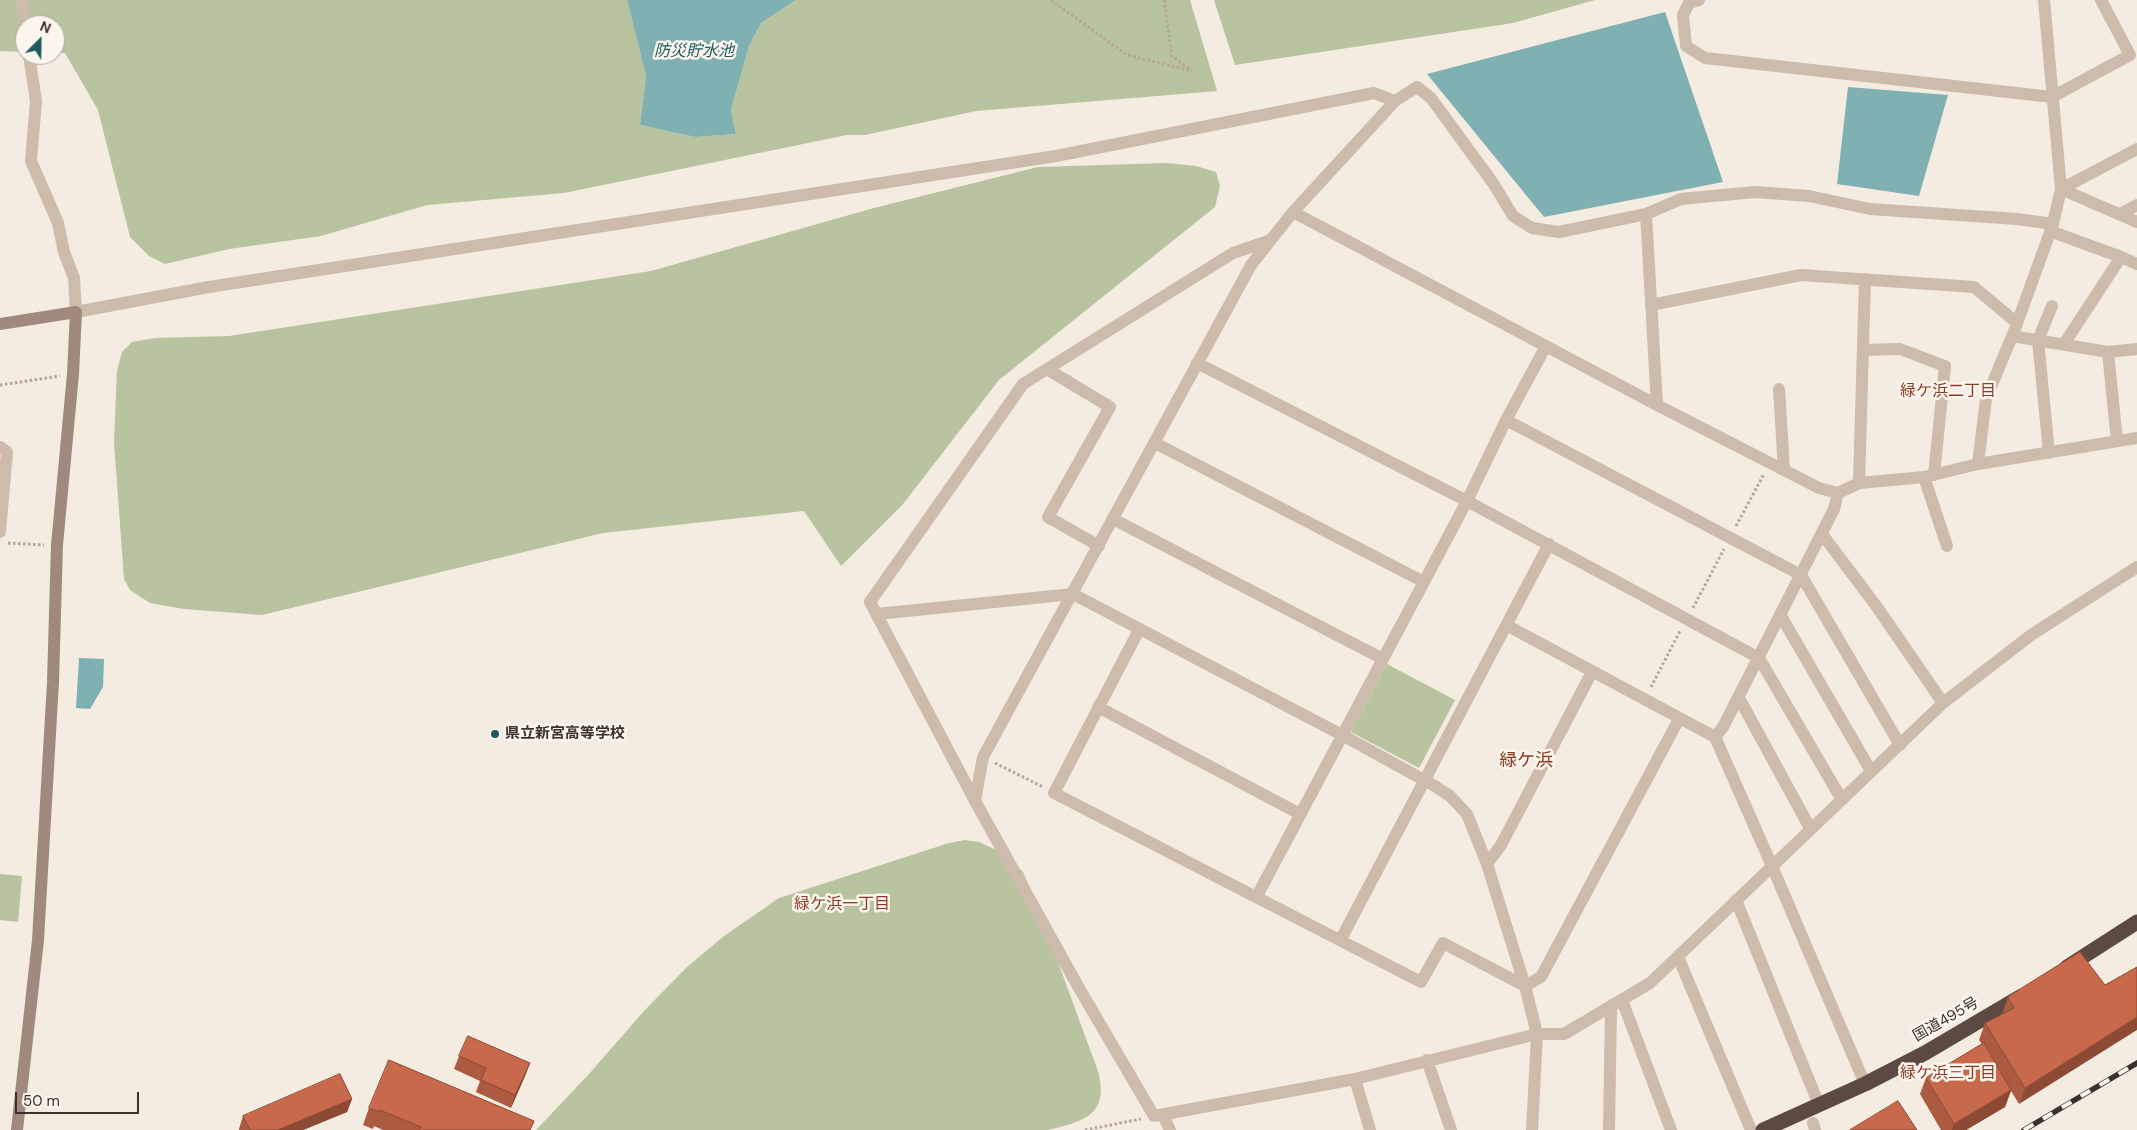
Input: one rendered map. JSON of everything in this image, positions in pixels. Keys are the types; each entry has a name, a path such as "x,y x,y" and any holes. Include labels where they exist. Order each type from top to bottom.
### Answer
{"highway":[{"path":"2056,975 2137,922"},
{"name":"国道495号","path":"1763,1130 1865,1084 1925,1053 2031,990"}],"street":[{"path":"22,0 24,15"},
{"path":"1699,0 1688,3 1683,15 1686,46 1705,58 2052,97 2130,55 2100,0"},
{"path":"1978,464 1986,399 2017,323 2051,228 2061,189 2044,0"},
{"path":"17,1130 38,940 53,682 57,545 73,374 76,312 74,278 64,252 58,223 32,161 36,101 31,65"},
{"path":"975,801 983,757 1251,265 1293,212 1394,102 1417,86 1431,98 1493,183 1513,216 1532,228 1559,232 1646,214 1681,199 1754,192 1809,196 1870,209 2017,219 2051,228 2137,264"},
{"path":"0,324 209,287 1056,156 1374,93 1394,102"},
{"path":"2061,189 2137,149"},
{"path":"2061,189 2137,222"},
{"path":"2120,214 2137,205"},
{"path":"1293,212 1819,488 1838,493 1860,483 1929,476 1978,464 2137,438"},
{"path":"1646,214 1657,404"},
{"path":"1170,1130 1079,988 975,801 870,602 1023,384 1233,253 1270,240"},
{"path":"2064,344 2120,257"},
{"path":"1651,305 1801,275 1974,287 2017,323"},
{"path":"1860,483 1865,279"},
{"path":"2049,453 2038,340 2052,306"},
{"path":"2012,336 2108,352 2137,349"},
{"path":"1258,896 1467,501 1506,420 1546,346"},
{"path":"1864,350 1900,350 1945,366 1929,476 1947,546"},
{"path":"2108,352 2117,441"},
{"path":"1197,364 1467,501 1759,658 1842,800"},
{"path":"1048,369 1110,406 1048,518 1099,546"},
{"path":"1779,389 1784,470"},
{"path":"1506,420 1801,576 1900,745"},
{"path":"1155,443 1424,582"},
{"path":"0,447 7,452 0,532"},
{"path":"1715,737 1723,727 1781,616 1834,509 1838,493"},
{"path":"1113,519 1383,658"},
{"path":"1822,534 1877,607 1943,703"},
{"path":"1341,940 1424,780 1508,626 1549,544"},
{"path":"1159,1115 1355,1079 1537,1034 1564,1034 1650,983 1810,828 1842,800 1871,770 1943,703 2031,635 2137,567"},
{"path":"877,614 1073,594 1342,735 1450,796 1467,814 1487,864 1525,986 1537,1034 1532,1130"},
{"path":"1781,616 1871,770"},
{"path":"1508,626 1715,737 1865,1084"},
{"path":"1139,630 1054,793 1258,896 1420,982 1443,943 1525,986"},
{"path":"1487,864 1501,845 1592,672"},
{"path":"1738,698 1810,828"},
{"path":"1098,707 1300,814"},
{"path":"1525,986 1540,977 1679,719"},
{"path":"1736,900 1819,1105"},
{"path":"1678,957 1751,1130"},
{"path":"1609,1130 1616,1003"},
{"path":"1616,1003 1671,1130"},
{"path":"1427,1060 1451,1130"},
{"path":"1355,1079 1370,1130"}],"path":[{"path":"1051,0 1127,55 1192,70 1172,56 1164,0"},
{"path":"0,385 73,374"},
{"path":"1644,700 1770,463"},
{"path":"0,543 57,545"},
{"path":"983,757 1054,793"},
{"path":"1085,1130 1159,1115"}],"green space":[{"path":"0,0 627,0 646,76 640,125 695,137 736,134 731,110 749,46 761,23 796,0 1190,0 1217,91 976,111 865,135 847,135 564,193 427,205 321,236 229,249 165,264 149,256 130,237 98,110 65,53 65,15 15,15 15,52 0,51"},
{"path":"1214,0 1595,0 1513,23 1235,65"},
{"path":"1167,163 1196,166 1216,172 1220,186 1215,207 999,380 903,504 841,566 804,511 603,533 262,615 184,609 150,603 130,590 124,579 114,442 117,371 122,352 132,342 155,338 229,336 651,271 874,208 1038,167"},
{"path":"1387,664 1455,700 1419,768 1351,732"},
{"path":"965,840 979,842 1007,855 1023,872 1036,902 1099,1074 1100,1098 1093,1112 1087,1117 1071,1124 1048,1130 536,1130 589,1074 644,1011 687,967 724,936 779,898 949,843"},
{"path":"0,874 22,876 18,922 0,920"}],"water":[{"name":"防災貯水池","path":"627,0 796,0 761,23 749,46 731,110 736,134 695,137 640,125 646,76"},
{"path":"1665,12 1723,182 1544,217 1427,74"},
{"path":"1848,87 1948,95 1919,196 1837,184"},
{"path":"79,658 104,659 103,687 90,709 76,708"}],"building":[{"path":"2080,952 2105,985 2137,967 2137,1017 2025,1088 1985,1023 2014,1008 2008,997"},
{"path":"468,1036 530,1063 515,1095 481,1080 486,1068 459,1056"},
{"path":"1984,1043 2011,1090 1954,1124 1926,1078"},
{"path":"389,1060 534,1121 530,1130 419,1130 421,1127 380,1110 379,1112 369,1108"},
{"path":"340,1074 352,1099 278,1130 250,1130 243,1116"},
{"path":"1898,1101 1917,1130 1850,1130"}],"railway":[{"path":"2024,1130 2137,1063"}],"place":[{"name":"県立新宮高等学校","path":"495,734"}],"district":[{"name":"緑ケ浜二丁目","path":"1948,392"},
{"name":"緑ケ浜","path":"1526,761"},
{"name":"緑ケ浜一丁目","path":"842,905"},
{"name":"緑ケ浜三丁目","path":"1948,1074"}]}
